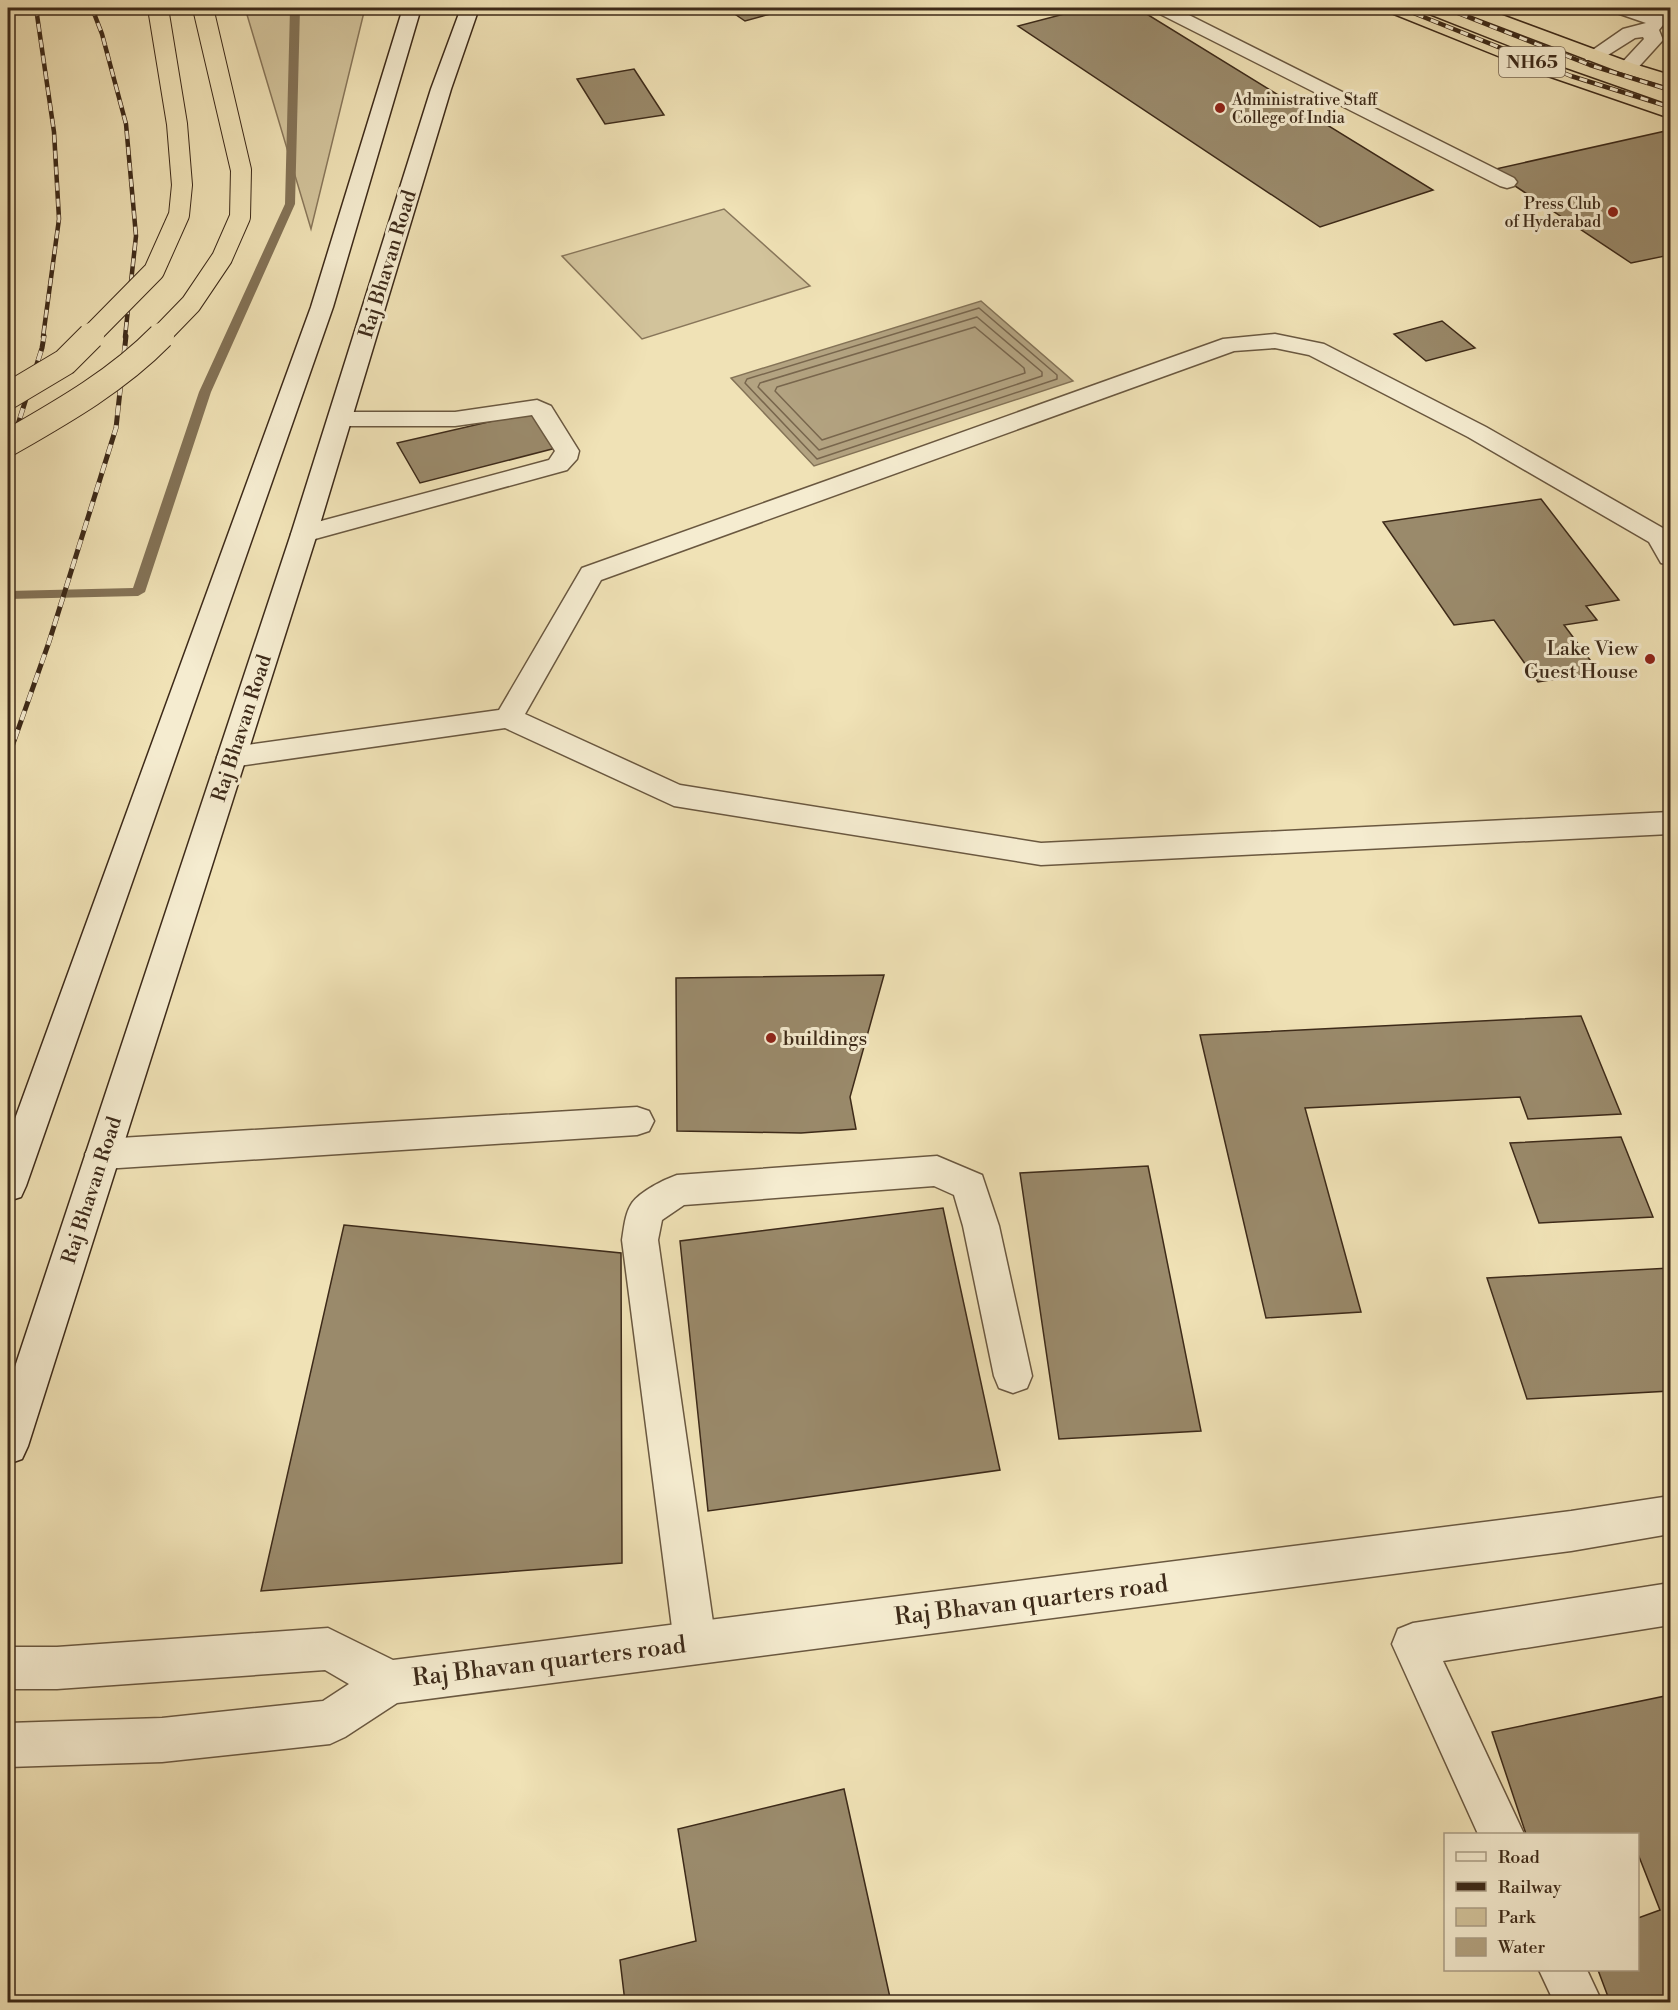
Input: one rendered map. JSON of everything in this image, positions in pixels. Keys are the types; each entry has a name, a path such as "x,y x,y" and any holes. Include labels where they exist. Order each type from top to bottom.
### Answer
{"main road":[{"path":"8,396 65,362 154,271 179,215 182,185 177,124 158,8"},
{"path":"8,443 80,402 147,350 191,304 222,258 240,217 241,171 203,8"},
{"path":"8,1186 322,307 412,8"},
{"name":"Raj Bhavan Road","path":"8,1446 304,534 441,89 470,8"},
{"path":"1162,8 1507,182"},
{"name":"NH65","path":"1395,8 1555,72 1671,112"},
{"name":"NH65","path":"1467,8 1593,56 1671,81"},
{"path":"1620,8 1658,20"},
{"path":"1593,56 1630,33 1658,20"},
{"path":"1627,68 1654,40 1658,20"},
{"path":"508,718 591,574 1231,344 1275,342 1316,349 1477,432 1659,537 1671,556"},
{"path":"304,534 558,465 565,459 567,451 537,407 455,419 340,419"},
{"path":"232,757 508,718 675,795 1041,854 1671,823"},
{"path":"103,1154 637,1121"},
{"path":"695,1642 640,1240 646,1212 677,1190 937,1171 969,1186 981,1226 1013,1377"},
{"name":"Raj Bhavan quarters road","path":"8,1745 162,1740 330,1722 390,1682 1547,1534 1671,1515"},
{"path":"1501,1833 1413,1644 1671,1604"},
{"name":"Raj Bhavan quarters road","path":"8,1668 57,1668 328,1649 390,1682"},
{"path":"1563,1971 1578,2002"}],"green space":[{"path":"245,8 365,8 311,229"},
{"path":"724,209 810,286 642,339 562,256"}],"water":[{"path":"981,301 1073,381 814,466 731,378"}],"building":[{"path":"726,8 792,8 745,21"},
{"name":"Administrative Staff College of India","path":"1087,8 1137,8 1433,190 1320,227 1018,26"},
{"path":"634,69 664,115 605,124 577,79"},
{"name":"Press Club of Hyderabad","path":"1670,130 1670,255 1631,263 1491,170"},
{"path":"1442,321 1475,348 1426,361 1394,334"},
{"path":"532,412 556,448 420,483 397,443"},
{"path":"1541,499 1619,600 1586,606 1597,620 1564,625 1599,672 1538,682 1494,620 1454,625 1383,522"},
{"name":"buildings","path":"884,975 850,1097 856,1129 801,1133 677,1131 676,978"},
{"path":"1581,1016 1621,1114 1528,1119 1520,1097 1305,1108 1361,1312 1266,1318 1200,1035"},
{"path":"1621,1137 1653,1217 1539,1223 1510,1143"},
{"path":"1148,1166 1201,1431 1059,1439 1020,1173"},
{"path":"943,1208 1000,1470 708,1511 680,1241"},
{"path":"344,1225 621,1253 622,1563 261,1591"},
{"path":"1670,1268 1670,1391 1527,1399 1487,1278"},
{"path":"1670,1695 1670,2002 1610,2002 1598,1971 1639,1971 1639,1918 1660,1910 1639,1857 1639,1833 1526,1833 1492,1732"},
{"path":"844,1789 891,2002 625,2002 620,1960 696,1941 678,1829"}],"waterway":[{"path":"8,595 138,592 205,392 290,204 295,8"}],"railway":[{"path":"36,8 54,132 59,219 43,337"},
{"path":"92,8 102,34 126,124 136,236 125,337"},
{"path":"1401,8 1571,76 1670,107"},
{"path":"1445,8 1590,65 1670,90"},
{"path":"8,456 44,336"},
{"path":"8,758 49,642 116,428 126,336"}],"place":[{"name":"Administrative Staff College of India","path":"1220,108"},
{"name":"Press Club of Hyderabad","path":"1613,212"},
{"name":"Lake View Guest House","path":"1650,659"},
{"name":"buildings","path":"771,1038"}]}
